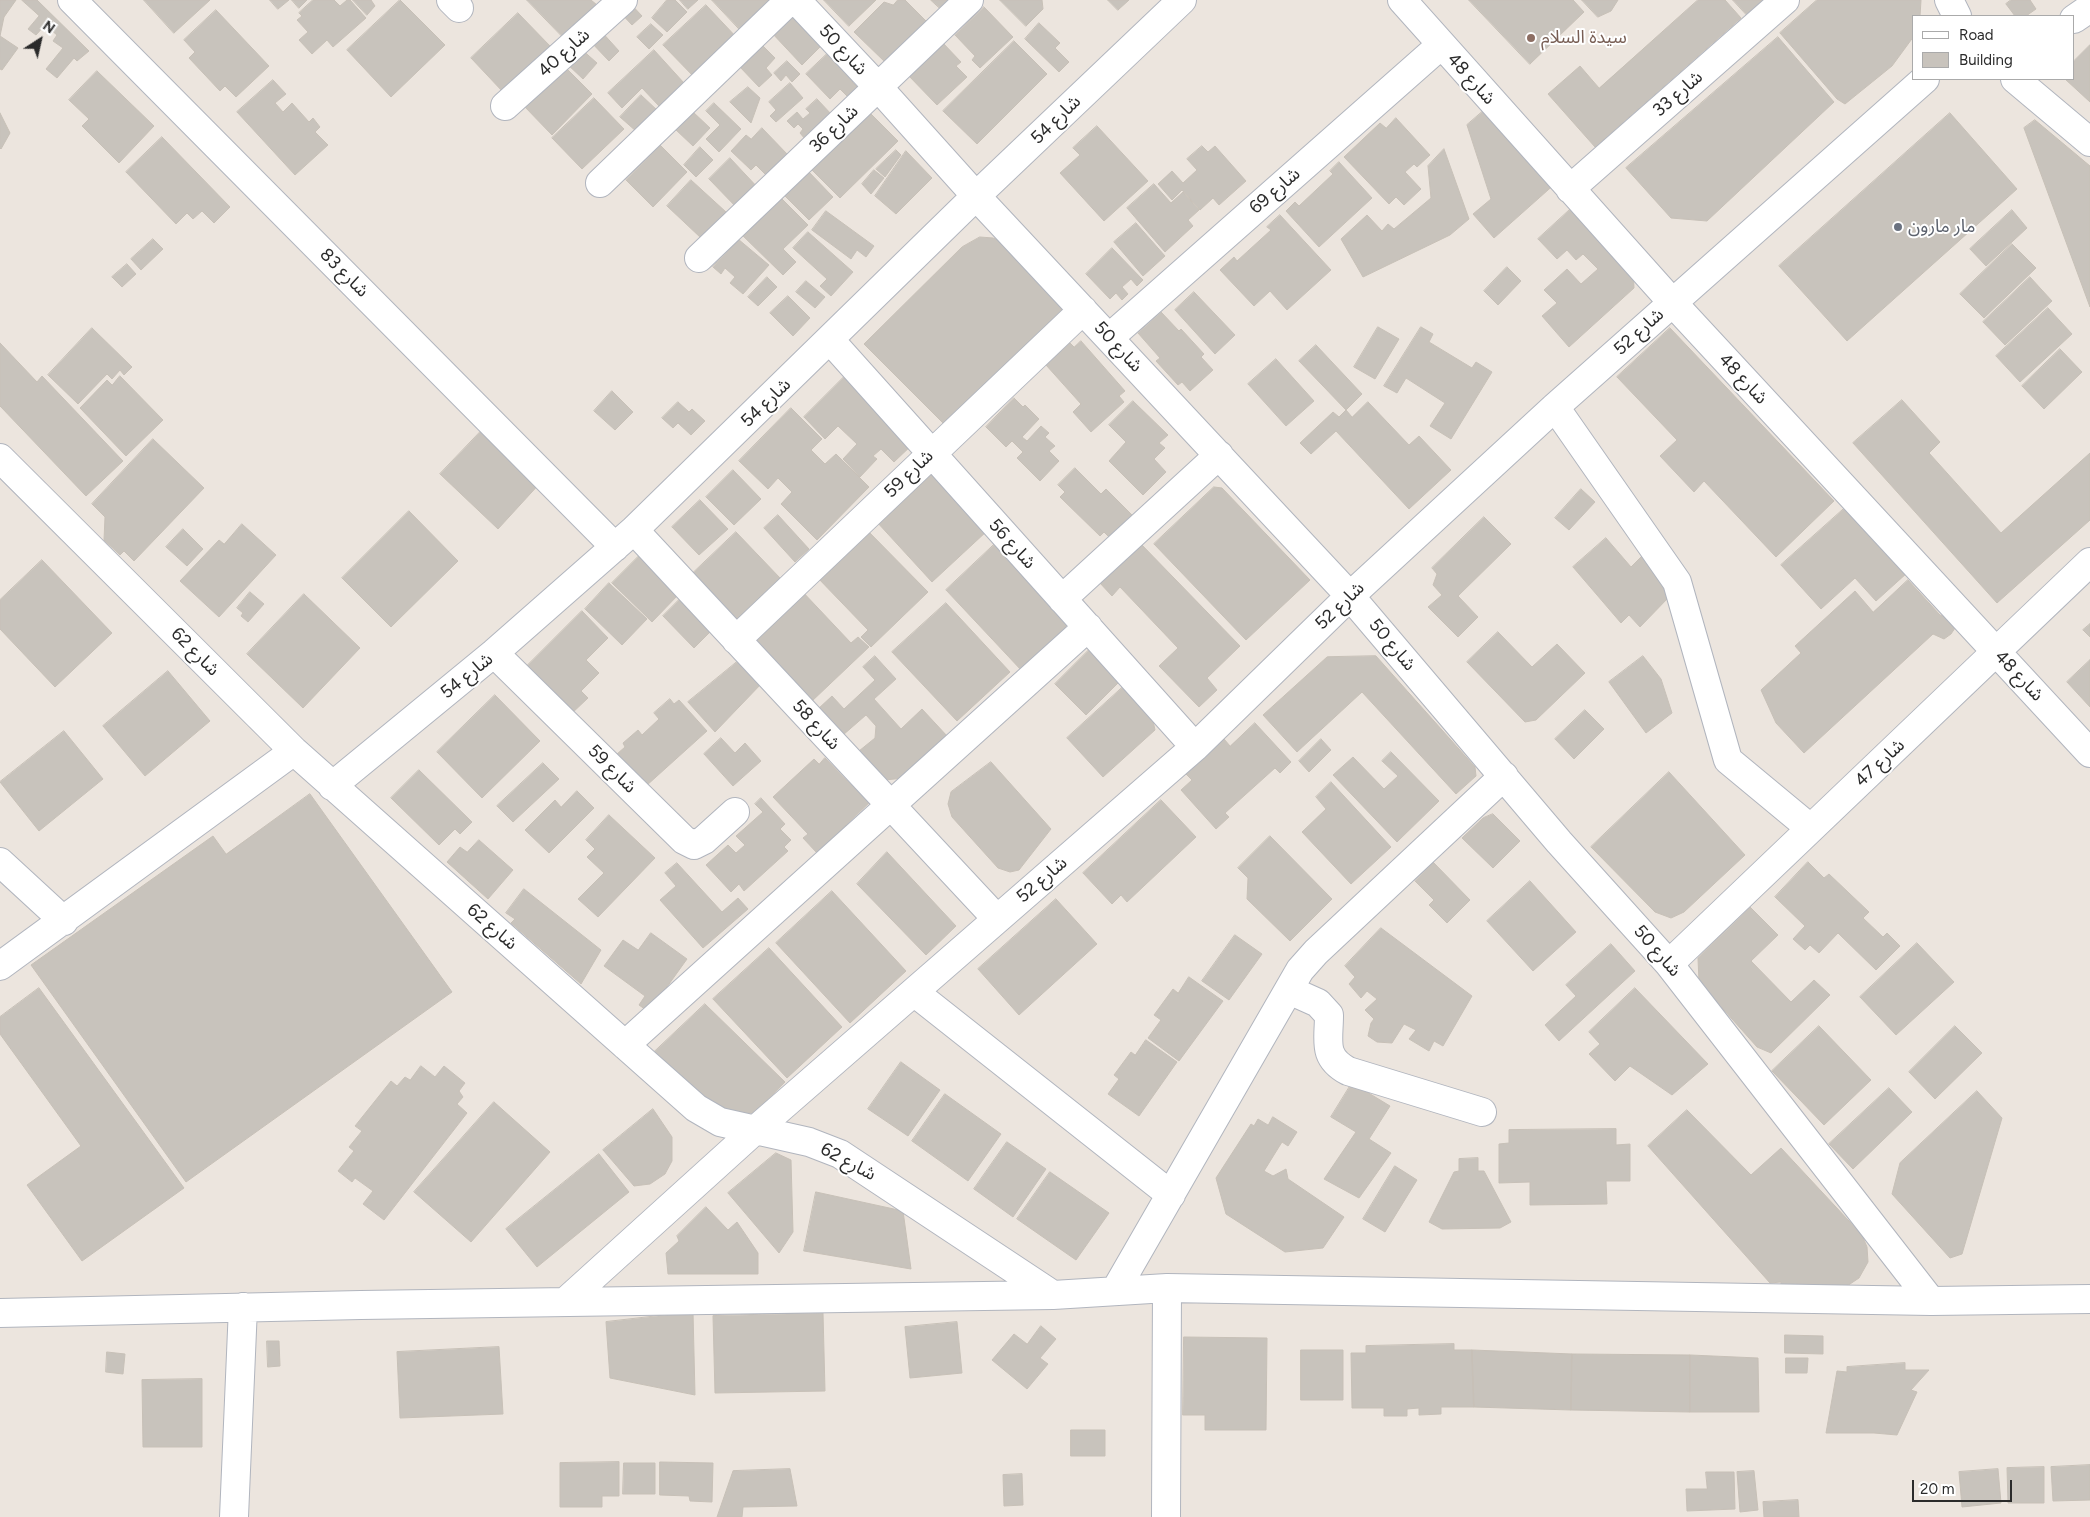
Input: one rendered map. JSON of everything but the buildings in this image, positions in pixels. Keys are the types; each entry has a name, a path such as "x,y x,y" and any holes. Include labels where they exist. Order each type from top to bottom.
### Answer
{"street":[{"name":"شارع 83","path":"72,0 625,539"},
{"name":"شارع 40","path":"505,106 623,0"},
{"path":"600,182 790,0"},
{"name":"شارع 50","path":"796,0 976,196 1350,596 1560,842 1670,964 1931,1301"},
{"name":"شارع 36","path":"699,258 969,0"},
{"name":"شارع 54","path":"332,786 494,654 625,539 976,196 1182,0"},
{"name":"شارع 48","path":"1402,0 1672,302 2090,753"},
{"name":"شارع 33","path":"1570,189 1785,0"},
{"path":"1949,0 1956,15"},
{"path":"2075,18 2090,8"},
{"name":"شارع 69","path":"1109,338 1441,45"},
{"name":"شارع 52","path":"565,1302 754,1131 1195,747 1350,596 1555,407 1924,80"},
{"path":"2016,80 2090,142"},
{"name":"شارع 59","path":"736,640 1083,310"},
{"name":"شارع 56","path":"830,340 1195,747"},
{"path":"1555,407 1677,582 1728,760 1810,828"},
{"path":"1062,599 1219,455"},
{"name":"شارع 62","path":"0,458 294,751 696,1108 720,1122 809,1142 840,1154 1053,1295"},
{"name":"شارع 58","path":"625,539 736,640 997,919"},
{"name":"شارع 47","path":"1670,964 2090,562"},
{"path":"625,1045 1088,627"},
{"name":"شارع 59","path":"494,654 684,840 694,845 704,840 735,812"},
{"path":"0,966 294,751"},
{"path":"1115,1291 1300,970 1316,952 1504,776"},
{"path":"0,862 64,921"},
{"path":"1290,990 1318,1003 1328,1015 1327,1043 1330,1055 1338,1066 1348,1072 1482,1112"},
{"path":"914,992 1171,1195"},
{"path":"1166,1517 1167,1288"},
{"path":"0,1313 243,1307 1053,1295 1167,1288 1931,1301 2090,1298"},
{"path":"234,1517 243,1307"}],"place":[{"name":"سيدة السلام","path":"1531,38"},
{"name":"مار مارون","path":"1898,227"}]}
